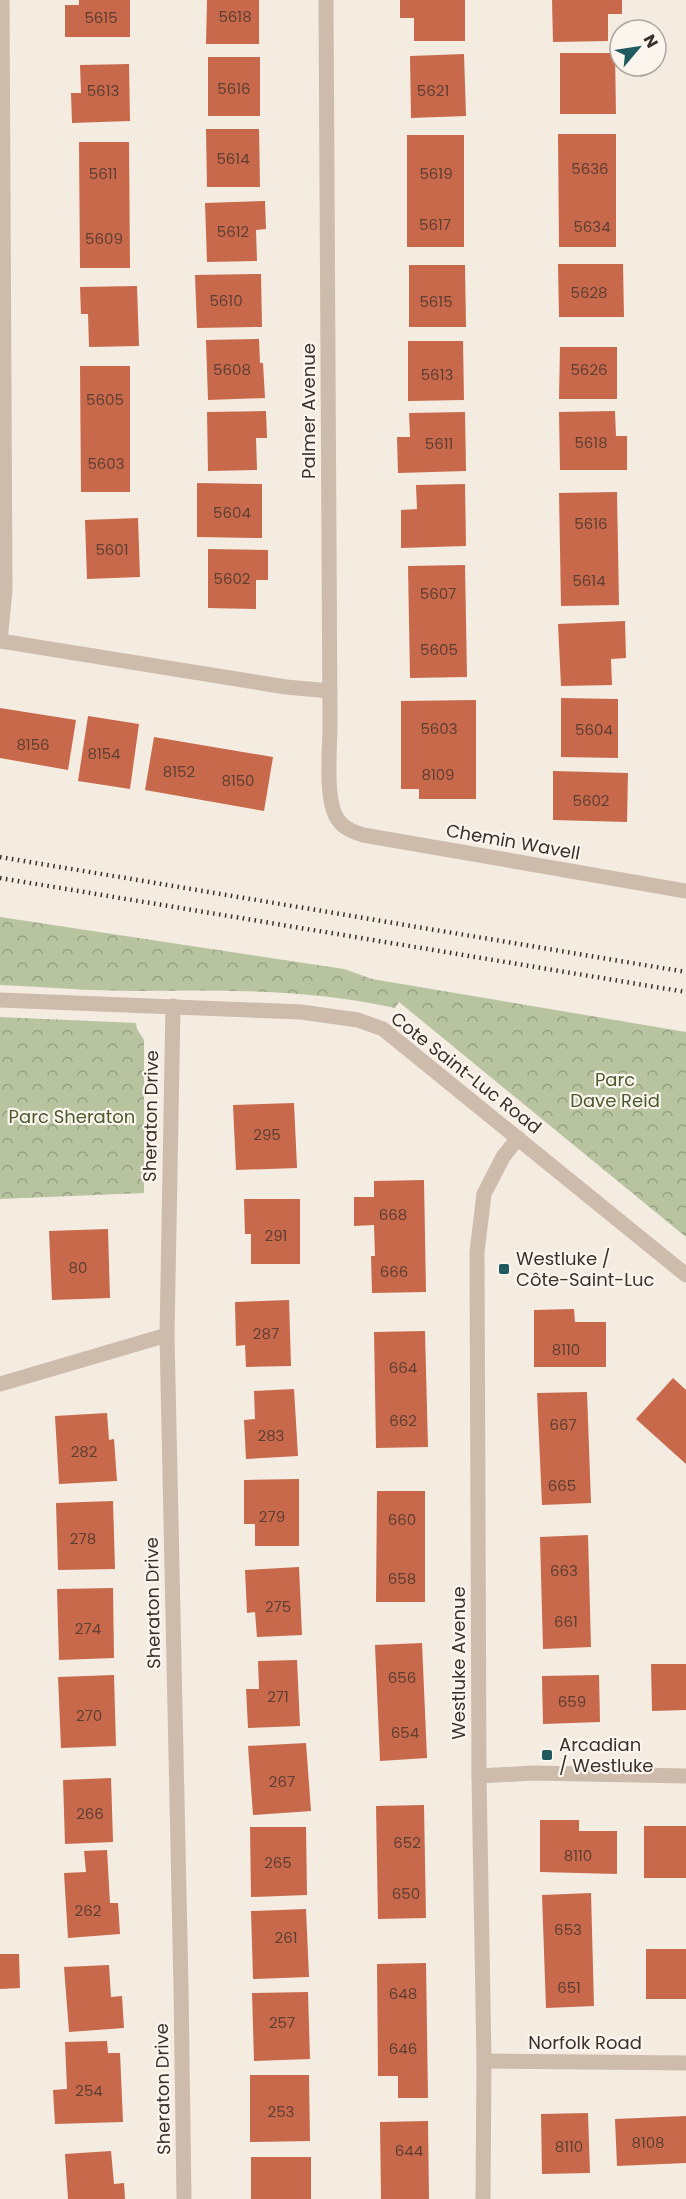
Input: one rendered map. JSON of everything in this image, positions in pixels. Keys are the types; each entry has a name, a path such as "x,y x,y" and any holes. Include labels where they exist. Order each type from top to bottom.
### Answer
{"street":[{"path":"2,0 5,590 0,640 286,687 330,691"},
{"name":"Palmer Avenue","path":"326,0 331,795 333,810 338,820"},
{"name":"Chemin Wavell","path":"338,820 347,829 363,835 686,891"},
{"name":"Cote Saint-Luc Road","path":"0,1000 301,1012 338,1016 371,1024 383,1029 406,1047 686,1275"},
{"name":"Sheraton Drive","path":"173,1006 167,1335 184,2199"},
{"name":"Westluke Avenue","path":"483,2199 484,2061 479,1776 477,1252 484,1194 503,1157 518,1138"},
{"path":"0,1384 167,1335"},
{"path":"479,1776 533,1773 686,1776"},
{"name":"Norfolk Road","path":"484,2061 686,2063"}],"green space":[{"name":"Parc Dave Reid","path":"0,917 344,969 372,979 686,1032 686,1237 399,1002 395,1008 331,997 266,992 119,991 0,985"},
{"name":"Parc Sheraton","path":"0,1017 136,1023 144,1040 144,1193 0,1199"}],"building":[{"path":"79,0 130,0 130,37 65,37 65,5 79,5"},
{"path":"207,0 259,0 259,44 206,44"},
{"path":"400,0 465,0 465,41 414,41 414,18 400,18"},
{"path":"552,0 622,0 622,14 608,14 608,41 553,42"},
{"path":"560,53 608,53 608,78 615,78 616,114 560,114"},
{"path":"464,54 466,116 411,118 410,56"},
{"path":"208,57 260,57 260,116 208,116"},
{"path":"129,64 130,121 72,123 71,93 81,93 80,65"},
{"path":"206,129 259,129 260,187 207,187"},
{"path":"558,134 616,134 616,247 559,247"},
{"path":"407,135 464,135 464,247 407,247"},
{"path":"79,142 129,142 130,268 80,268"},
{"path":"265,201 266,229 256,230 257,261 207,262 205,203"},
{"path":"558,264 623,264 624,317 559,317"},
{"path":"409,265 465,265 466,327 409,327"},
{"path":"261,274 262,327 197,328 195,275"},
{"path":"137,286 139,346 89,347 88,314 81,314 80,287"},
{"path":"259,339 265,398 208,400 206,340"},
{"path":"408,341 463,341 464,400 408,401"},
{"path":"560,347 617,347 617,399 559,399"},
{"path":"80,366 130,366 130,492 81,492"},
{"path":"266,411 267,438 256,438 257,470 208,471 207,412"},
{"path":"615,411 616,436 627,436 627,470 560,470 559,412"},
{"path":"465,412 466,471 398,473 397,437 410,437 409,413"},
{"path":"197,483 262,484 262,538 197,537"},
{"path":"465,484 466,546 401,548 401,510 417,509 416,485"},
{"path":"617,492 619,605 561,606 559,493"},
{"path":"138,518 140,577 87,579 85,520"},
{"path":"208,549 268,550 268,580 256,580 256,609 208,608"},
{"path":"465,565 467,677 410,678 408,566"},
{"path":"625,621 626,658 611,659 612,685 561,686 558,624"},
{"path":"561,698 618,699 618,758 561,757"},
{"path":"476,700 476,799 419,799 419,789 401,789 401,701"},
{"path":"0,708 76,720 68,770 0,758"},
{"path":"88,716 139,724 130,789 78,781"},
{"path":"154,737 273,757 264,811 145,790"},
{"path":"553,771 628,773 627,822 553,820"},
{"path":"294,1103 297,1168 236,1170 233,1105"},
{"path":"424,1180 426,1292 372,1293 371,1256 375,1256 374,1225 354,1226 354,1197 374,1197 374,1181"},
{"path":"244,1199 300,1199 300,1264 251,1264 251,1234 245,1234"},
{"path":"108,1229 110,1298 52,1300 49,1231"},
{"path":"289,1300 291,1366 246,1367 245,1345 236,1346 235,1302"},
{"path":"574,1309 575,1322 606,1322 606,1367 534,1367 534,1310"},
{"path":"425,1331 428,1447 376,1448 374,1332"},
{"path":"673,1378 686,1390 686,1464 636,1419"},
{"path":"294,1389 298,1456 246,1459 244,1420 255,1419 254,1391"},
{"path":"587,1392 591,1503 542,1505 537,1393"},
{"path":"107,1413 109,1440 114,1439 117,1481 59,1484 55,1416"},
{"path":"299,1479 299,1546 255,1546 255,1524 244,1524 244,1480"},
{"path":"377,1491 425,1491 425,1602 376,1602"},
{"path":"113,1501 115,1569 58,1570 56,1503"},
{"path":"588,1535 591,1647 543,1649 540,1537"},
{"path":"299,1567 302,1635 257,1637 255,1612 247,1613 245,1570"},
{"path":"113,1588 114,1658 59,1660 57,1589"},
{"path":"422,1643 427,1758 380,1761 375,1645"},
{"path":"297,1660 300,1726 248,1728 246,1689 259,1689 258,1661"},
{"path":"651,1664 686,1664 686,1710 652,1711"},
{"path":"114,1675 116,1746 61,1748 58,1677"},
{"path":"599,1675 600,1722 543,1724 542,1676"},
{"path":"306,1743 311,1811 253,1815 248,1746"},
{"path":"111,1778 113,1842 65,1844 63,1780"},
{"path":"424,1805 426,1918 378,1919 376,1806"},
{"path":"540,1820 579,1820 579,1831 617,1831 617,1874 540,1872"},
{"path":"644,1826 686,1826 686,1878 644,1878"},
{"path":"250,1827 306,1827 307,1895 251,1897"},
{"path":"107,1850 110,1903 118,1903 120,1934 68,1938 64,1873 86,1872 84,1851"},
{"path":"591,1893 594,2006 546,2008 542,1895"},
{"path":"306,1909 309,1977 253,1979 251,1911"},
{"path":"646,1949 686,1949 686,1999 646,1999"},
{"path":"0,1954 19,1954 20,1988 0,1989"},
{"path":"426,1963 428,2098 398,2098 398,2076 378,2076 377,1964"},
{"path":"109,1965 111,1997 122,1996 124,2028 69,2032 64,1967"},
{"path":"308,1992 310,2059 254,2061 252,1993"},
{"path":"107,2041 108,2053 120,2053 123,2122 55,2124 53,2090 67,2089 65,2042"},
{"path":"250,2075 309,2075 310,2141 250,2142"},
{"path":"588,2113 590,2173 542,2174 541,2114"},
{"path":"686,2116 686,2163 617,2166 615,2119"},
{"path":"428,2121 429,2199 381,2199 380,2122"},
{"path":"111,2151 114,2184 124,2183 125,2199 68,2199 65,2154"},
{"path":"251,2157 311,2157 311,2199 251,2199"}],"railway":[{"path":"0,857 686,972"},
{"path":"0,878 686,992"}],"place":[{"name":"Westluke / Côte-Saint-Luc","path":"504,1269"},
{"name":"Arcadian / Westluke","path":"547,1755"}]}
